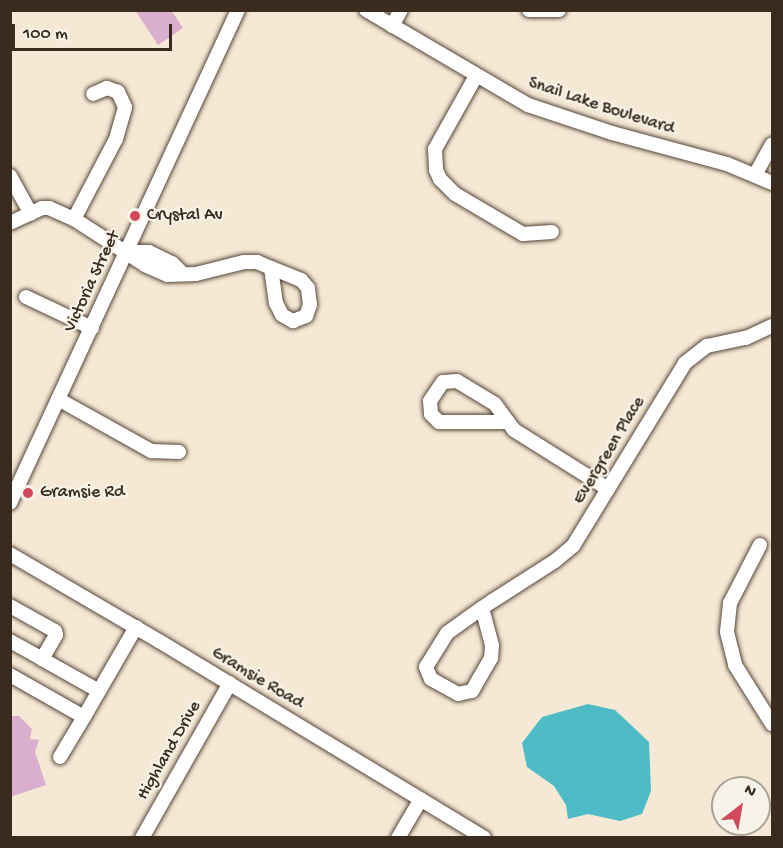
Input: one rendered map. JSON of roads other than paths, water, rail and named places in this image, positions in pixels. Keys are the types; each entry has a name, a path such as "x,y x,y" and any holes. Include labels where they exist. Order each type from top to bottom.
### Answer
{"street":[{"name":"Victoria Street","path":"10,503 238,10"},
{"name":"Snail Lake Boulevard","path":"366,10 476,76 536,108 612,133 727,164 772,183"},
{"path":"392,26 401,10"},
{"path":"529,10 546,13 559,10"},
{"path":"476,76 435,148 434,159 440,179 454,194 523,234 552,232"},
{"path":"74,219 116,139 125,107 118,92 107,88 93,94"},
{"path":"755,175 772,144"},
{"path":"10,176 31,214"},
{"path":"10,224 45,207 74,219 145,265 167,275 196,274 244,262 258,262 271,268"},
{"path":"26,297 92,328"},
{"name":"Evergreen Place","path":"482,608 492,645 491,658 472,691 458,694 431,679 426,667 447,633 482,608 562,556 582,534 685,363 707,346 746,338 772,326"},
{"path":"508,422 439,422 431,414 430,401 443,382 457,381 495,404 514,430 608,489"},
{"path":"58,399 151,451 179,452"},
{"path":"760,545 730,603 727,632 735,665 772,724"},
{"name":"Gramsie Road","path":"10,554 230,683 484,837"},
{"path":"10,606 55,631 56,635 42,659"},
{"path":"60,757 136,627"},
{"path":"10,641 99,691"},
{"path":"10,675 84,717"},
{"name":"Highland Drive","path":"142,837 230,683"},
{"path":"398,837 421,799"}],"water":[{"path":"588,704 615,710 649,742 651,791 642,814 620,821 588,814 568,819 566,805 554,786 527,767 522,743 542,717"}],"place":[{"name":"Crystal Av","path":"135,216"},
{"name":"Gramsie Rd","path":"28,493"}]}
